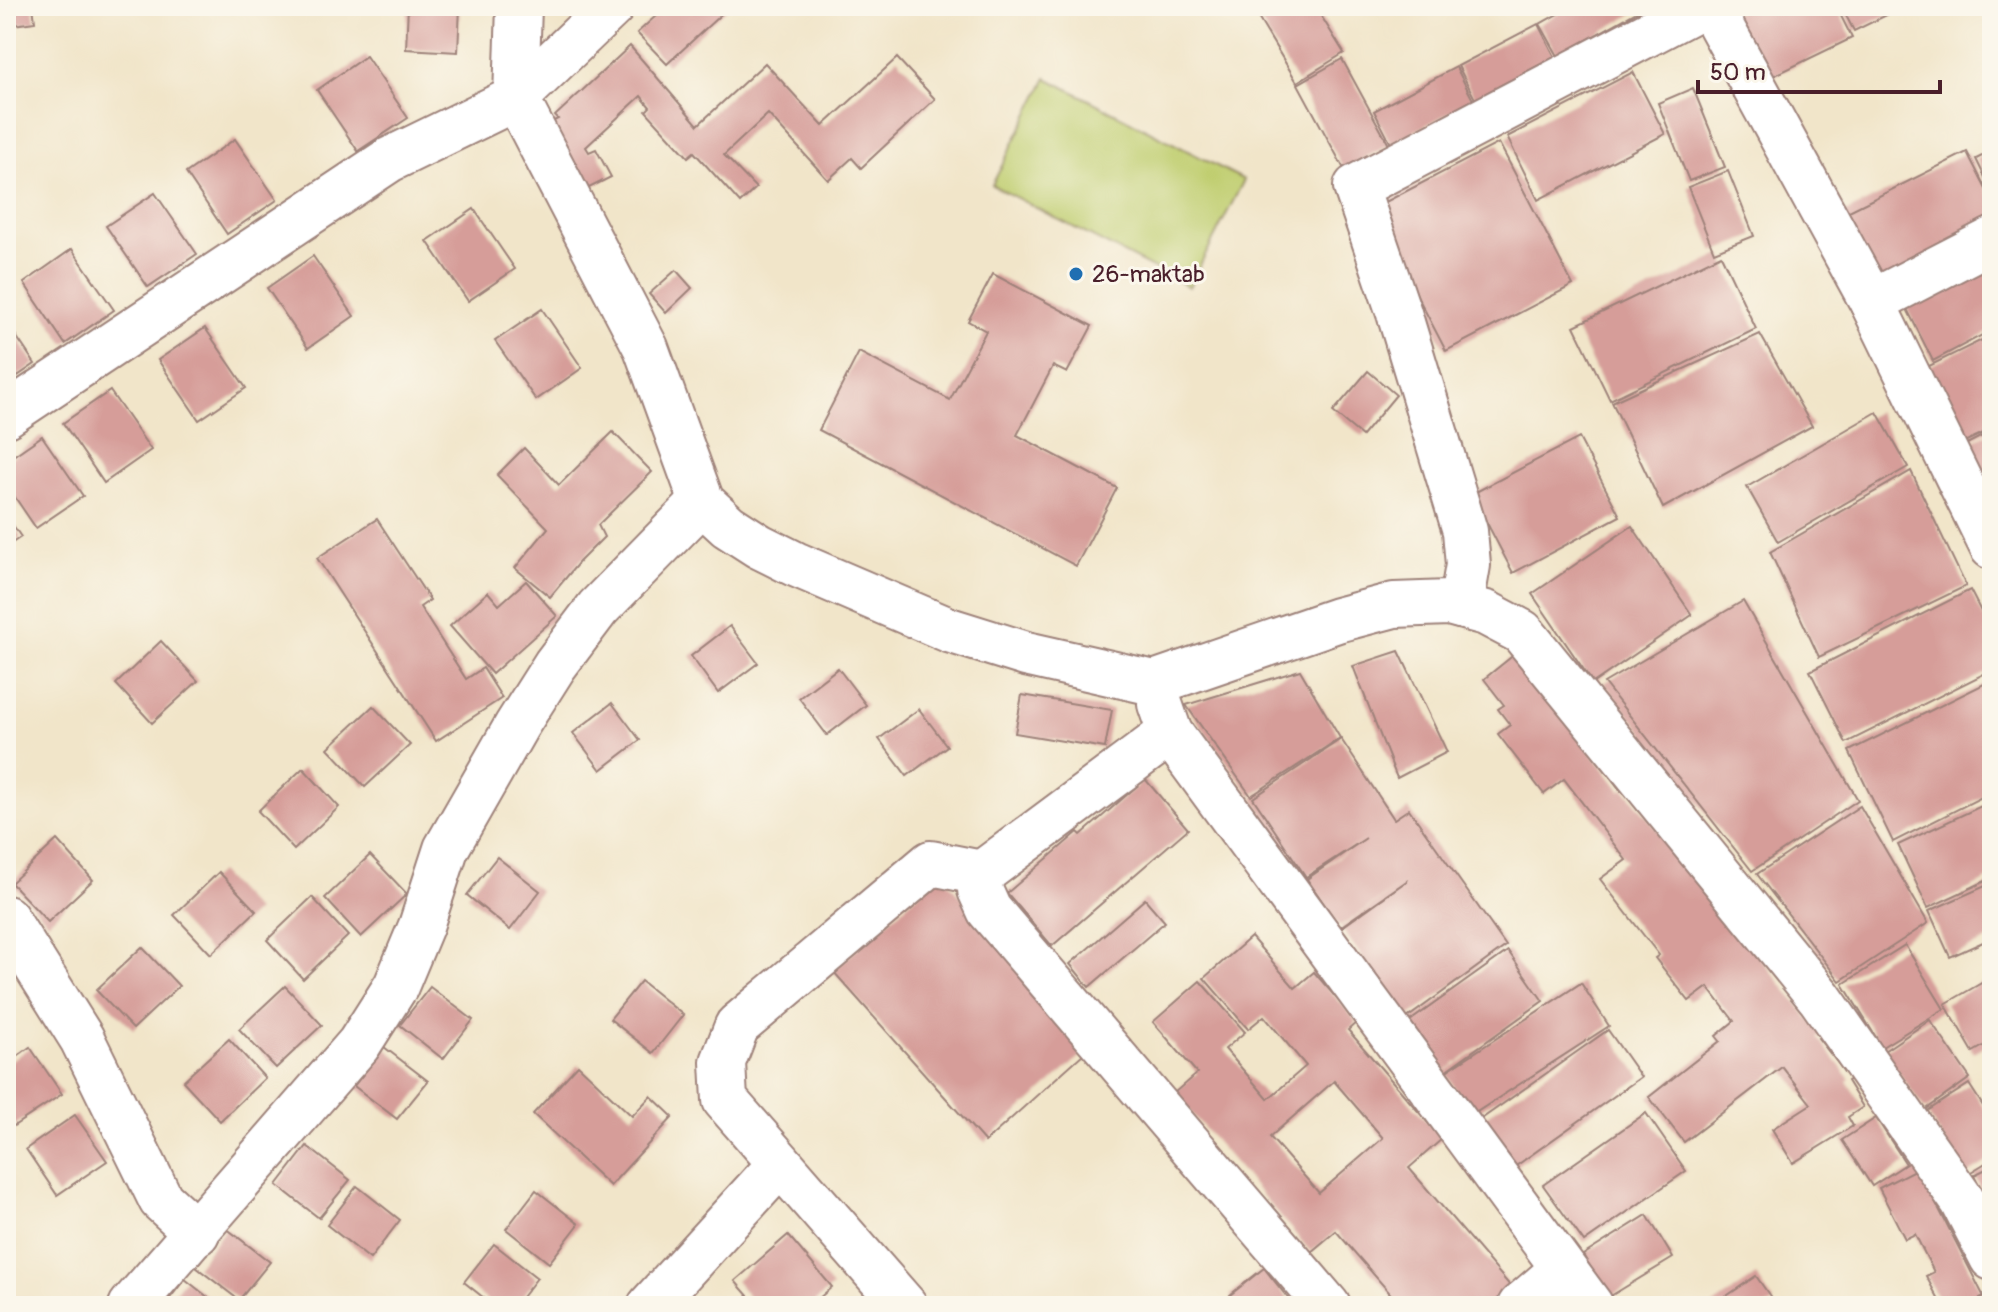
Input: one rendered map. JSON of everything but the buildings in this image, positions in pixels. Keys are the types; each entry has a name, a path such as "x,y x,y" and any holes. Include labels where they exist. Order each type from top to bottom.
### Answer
{"street":[{"path":"519,6 516,98 646,348 702,502 728,526 795,564 949,630 1026,654 1154,683 1337,620 1394,605 1449,603 1486,613 1522,632 1820,998 1962,1200 1992,1258"},
{"path":"6,415 389,160 516,98 612,6"},
{"path":"1461,606 1468,565 1465,531 1399,313 1356,187 1701,6"},
{"path":"1710,6 1872,302 1992,547"},
{"path":"1872,302 1992,240"},
{"path":"131,1306 359,1044 396,986 421,926 446,849 517,725 555,665 598,608 702,502"},
{"path":"1154,683 1170,733 1591,1306"},
{"path":"1170,733 982,873 980,890 989,910 1328,1306"},
{"path":"905,1306 725,1100 723,1062 737,1026 931,863 982,873"},
{"path":"6,918 82,1039 161,1200 197,1233"},
{"path":"650,1306 780,1164"},
{"path":"1520,1306 1563,1269"}],"green space":[{"path":"1047,78 1244,180 1189,287 992,185"}],"place":[{"name":"26-maktab","path":"1076,274"}]}
